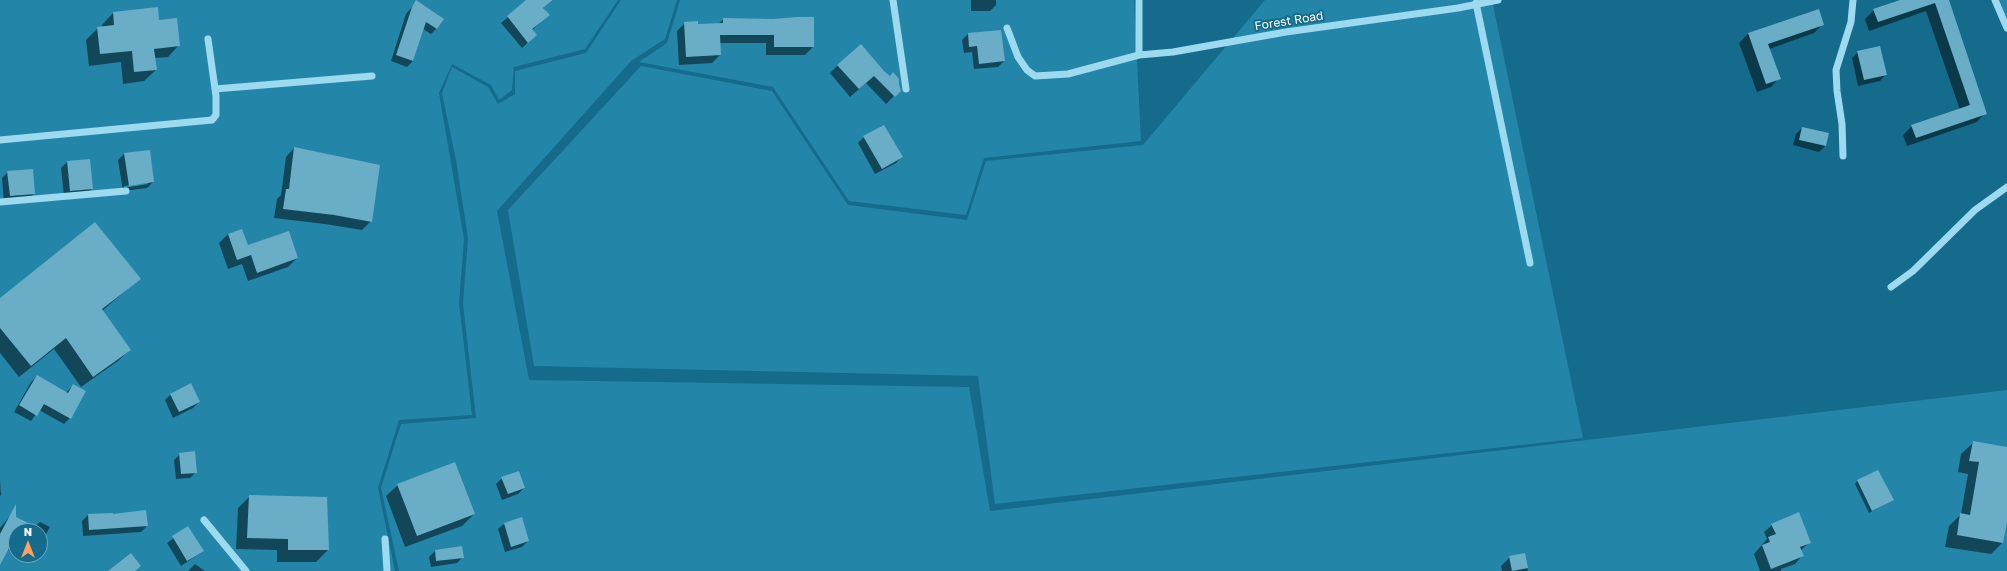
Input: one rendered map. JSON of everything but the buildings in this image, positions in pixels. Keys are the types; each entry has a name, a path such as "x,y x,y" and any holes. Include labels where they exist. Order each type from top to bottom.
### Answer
{"street":[{"path":"893,0 906,89"},
{"path":"1139,0 1139,56"},
{"name":"Forest Road","path":"1007,28 1018,57 1027,70 1035,76 1068,74 1139,56 1173,52 1286,32 1458,8 1476,3 1498,0"},
{"path":"1843,156 1842,124 1837,91 1836,70 1851,22 1853,0"},
{"path":"1995,0 2007,28"},
{"path":"1476,3 1530,263"},
{"path":"0,140 212,120 216,115 215,89 208,39"},
{"path":"215,89 372,76"},
{"path":"1891,287 1913,271 1975,210 2007,187"},
{"path":"0,202 126,191"},
{"path":"204,520 246,571"},
{"path":"385,539 388,571"}],"shaded area":[{"path":"0,0 618,0 585,49 514,67 512,90 499,100 491,85 452,64 439,93 464,239 459,303 472,415 399,420 378,488 395,571 0,571"},
{"path":"621,0 677,0 665,39 631,61 497,211 529,380 969,387 990,511 2007,390 2007,571 399,571 381,488 401,424 476,418 463,304 468,238 456,160 442,93 452,67 488,87 498,104 515,94 515,71 586,53"},
{"path":"680,0 1134,0 1141,141 984,158 966,215 849,201 773,87 639,62 667,43"},
{"path":"1265,0 1492,0 1583,438 995,504 978,376 534,366 508,210 641,66 772,91 848,205 967,220 986,161 1143,145"},
{"path":"1998,0 2007,0 2007,19"}]}
